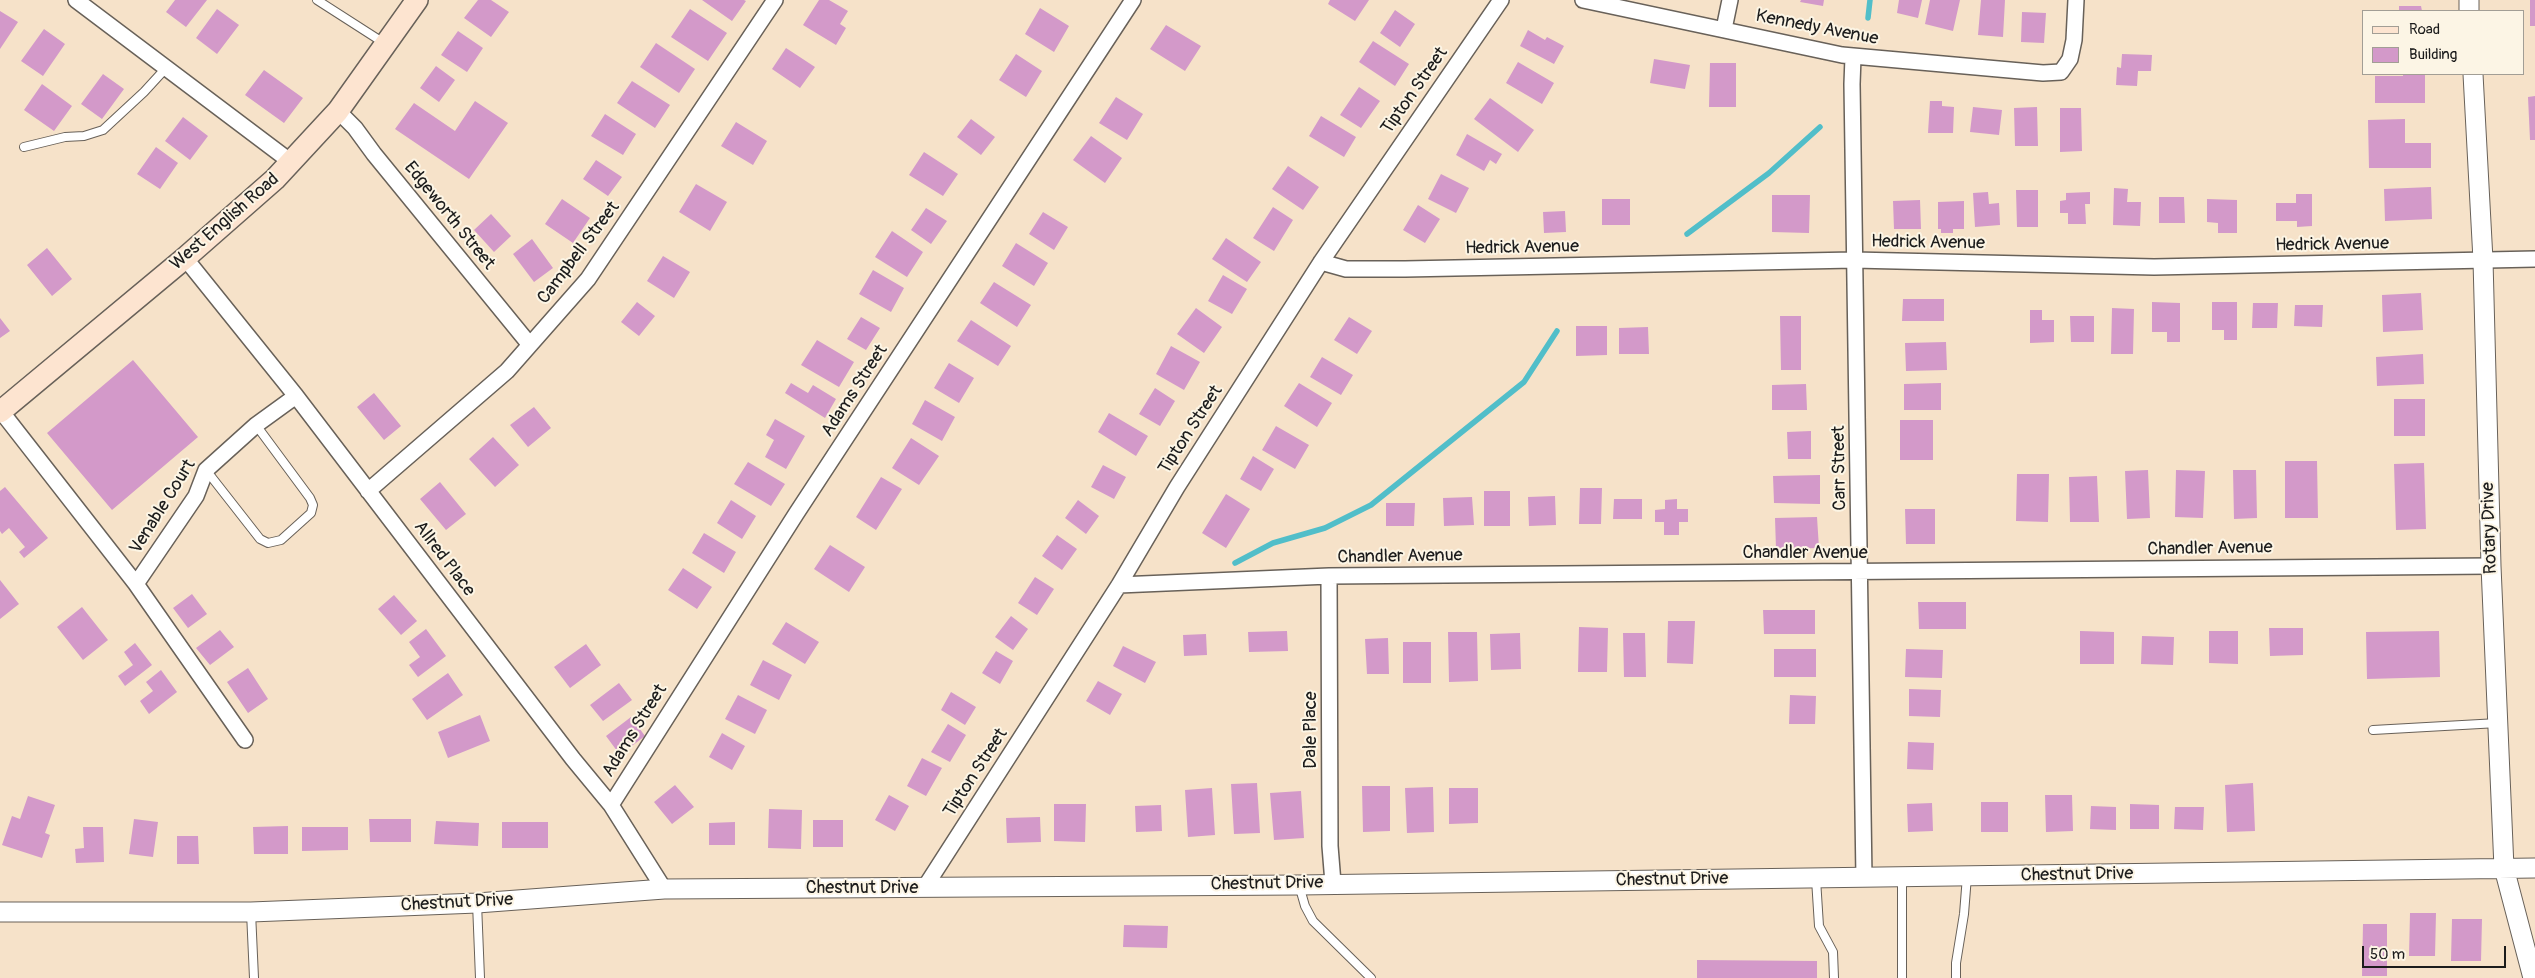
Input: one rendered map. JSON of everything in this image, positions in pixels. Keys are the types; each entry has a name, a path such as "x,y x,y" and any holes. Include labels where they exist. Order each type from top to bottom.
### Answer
{"main road":[{"name":"West English Road","path":"1,412 184,258 291,162 338,111 414,1"}],"street":[{"path":"76,0 291,162"},
{"name":"Campbell Street","path":"368,491 507,370 588,279 775,0"},
{"name":"Adams Street","path":"611,804 796,514 1134,0"},
{"name":"Tipton Street","path":"925,887 1119,585 1177,487 1321,262 1501,0"},
{"name":"Kennedy Avenue","path":"1583,0 1854,57 2043,73 2061,72 2070,59 2074,40 2076,0"},
{"path":"1724,29 1730,0"},
{"name":"Carr Street","path":"1854,57 1852,84 1854,260 1861,572 1864,878"},
{"name":"Rotary Drive","path":"2472,75 2483,260 2491,566 2504,868 2533,978"},
{"name":"Edgeworth Street","path":"338,111 355,128 374,154 530,345"},
{"name":"Allred Place","path":"184,258 296,396 611,804 664,889"},
{"name":"Hedrick Avenue","path":"1321,262 1346,269 1405,269 1854,260 2154,267 2535,259"},
{"name":"Venable Court","path":"136,584 196,496 206,470 256,425 296,396"},
{"name":"Venable Court","path":"1,412 136,584 245,740"},
{"name":"Chandler Avenue","path":"1119,585 1329,576 2491,566"},
{"name":"Dale Place","path":"1329,576 1330,837 1332,884"},
{"name":"Chestnut Drive","path":"0,915 251,912 477,903 664,889 1298,885 2535,868"}],"lane":[{"path":"317,0 385,44"},
{"path":"24,147 65,137 84,136 103,130 144,92 166,68"},
{"path":"206,470 260,539 268,543 281,540 311,513 313,505 310,498 256,425"},
{"path":"2373,730 2498,723"},
{"path":"1956,978 1956,963 1964,914 1967,876"},
{"path":"1902,877 1902,978"},
{"path":"1816,878 1819,926 1833,952 1834,978"},
{"path":"1298,885 1305,906 1313,921 1371,978"},
{"path":"477,903 480,978"},
{"path":"251,912 254,978"}],"building":[{"path":"175,0 207,0 186,27 166,12"},
{"path":"478,0 491,0 509,12 491,37 464,18"},
{"path":"702,0 744,0 746,1 732,21"},
{"path":"819,0 829,0 848,11 840,24 846,28 836,45 803,25"},
{"path":"1330,0 1369,0 1355,21 1328,4"},
{"path":"1801,0 1824,0 1823,6 1800,2"},
{"path":"1899,0 1922,0 1918,18 1897,13"},
{"path":"1930,0 1960,0 1953,31 1925,24"},
{"path":"1981,0 2005,0 2003,37 1978,35"},
{"path":"2530,0 2535,0 2535,26 2530,26"},
{"path":"2399,6 2421,6 2422,10 2399,10"},
{"path":"1040,8 1069,26 1054,52 1025,34"},
{"path":"217,9 239,25 217,54 196,38"},
{"path":"690,9 727,33 708,61 671,37"},
{"path":"1395,10 1415,24 1400,47 1380,33"},
{"path":"0,11 18,22 0,49"},
{"path":"2022,12 2046,13 2044,43 2021,42"},
{"path":"1166,25 1201,46 1185,71 1150,49"},
{"path":"44,29 65,44 43,76 21,61"},
{"path":"1528,30 1545,40 1547,37 1564,46 1554,64 1520,46"},
{"path":"458,31 483,48 467,72 441,55"},
{"path":"1373,41 1409,64 1395,86 1359,62"},
{"path":"656,43 695,69 679,93 640,67"},
{"path":"786,48 815,67 800,88 772,69"},
{"path":"1016,54 1042,71 1026,97 999,80"},
{"path":"2122,54 2152,55 2151,71 2138,71 2137,86 2116,85 2117,67 2121,68"},
{"path":"1654,59 1690,65 1685,89 1650,83"},
{"path":"1518,62 1554,83 1542,104 1506,83"},
{"path":"1710,63 1736,63 1736,107 1709,107"},
{"path":"436,66 455,80 439,102 420,88"},
{"path":"264,70 303,98 284,123 245,95"},
{"path":"103,74 124,89 102,119 81,104"},
{"path":"2425,75 2425,103 2375,103 2375,76"},
{"path":"632,81 670,105 655,128 617,103"},
{"path":"42,84 72,106 54,131 24,110"},
{"path":"1359,87 1380,101 1361,128 1340,115"},
{"path":"2535,96 2535,140 2530,140 2528,97"},
{"path":"1116,97 1143,114 1127,140 1099,123"},
{"path":"1490,98 1534,130 1518,152 1474,119"},
{"path":"475,101 508,123 469,179 395,129 414,103 455,131"},
{"path":"1930,101 1942,101 1942,106 1954,107 1953,133 1928,133"},
{"path":"1973,107 2002,110 1999,135 1970,132"},
{"path":"2037,107 2038,146 2015,146 2014,108"},
{"path":"2060,108 2081,108 2082,151 2060,152"},
{"path":"605,114 636,134 623,155 591,136"},
{"path":"1321,116 1356,137 1344,157 1309,136"},
{"path":"183,117 208,136 190,160 165,141"},
{"path":"971,119 995,137 981,155 957,137"},
{"path":"2405,119 2405,143 2431,143 2431,168 2369,168 2368,120"},
{"path":"736,122 767,141 753,165 721,146"},
{"path":"1467,134 1502,154 1496,164 1490,160 1484,171 1456,155"},
{"path":"1091,136 1122,158 1105,183 1073,160"},
{"path":"156,147 178,163 160,189 137,174"},
{"path":"924,152 958,174 943,196 909,175"},
{"path":"596,160 622,177 608,196 583,179"},
{"path":"1288,166 1319,187 1303,210 1272,189"},
{"path":"1441,174 1469,188 1456,213 1428,199"},
{"path":"696,184 727,202 710,231 679,212"},
{"path":"2431,187 2432,219 2385,221 2384,189"},
{"path":"2114,188 2128,189 2127,202 2141,202 2140,226 2113,225"},
{"path":"2016,190 2038,190 2038,227 2017,227"},
{"path":"1988,192 1989,204 1999,203 2000,225 1975,227 1973,193"},
{"path":"2090,192 2090,204 2085,204 2086,224 2068,224 2068,213 2060,213 2060,201 2066,200 2066,193"},
{"path":"2296,194 2312,194 2312,226 2297,227 2297,221 2276,221 2276,203 2296,203"},
{"path":"1772,195 1810,195 1809,233 1772,232"},
{"path":"2159,197 2184,197 2185,223 2159,223"},
{"path":"562,199 590,218 573,243 545,224"},
{"path":"1602,199 1630,199 1630,225 1602,225"},
{"path":"2207,199 2237,200 2237,233 2218,233 2218,223 2207,222"},
{"path":"1920,200 1921,229 1894,229 1893,201"},
{"path":"1964,201 1964,229 1953,229 1953,233 1941,233 1941,229 1938,229 1938,202"},
{"path":"1418,205 1440,219 1425,243 1403,230"},
{"path":"1273,207 1293,220 1274,251 1253,238"},
{"path":"926,208 947,221 931,244 911,230"},
{"path":"1565,211 1566,232 1544,233 1543,212"},
{"path":"1043,212 1068,227 1054,250 1029,234"},
{"path":"491,214 511,236 494,252 474,230"},
{"path":"892,231 923,252 907,277 875,257"},
{"path":"1226,238 1261,262 1247,282 1212,259"},
{"path":"532,239 553,268 534,282 513,254"},
{"path":"1016,243 1048,263 1034,286 1002,266"},
{"path":"47,248 72,279 52,296 27,265"},
{"path":"663,256 690,272 674,298 647,281"},
{"path":"873,270 904,288 891,312 859,294"},
{"path":"1223,275 1247,289 1232,314 1208,301"},
{"path":"994,282 1031,305 1017,327 980,303"},
{"path":"2421,293 2423,330 2383,332 2382,295"},
{"path":"1903,299 1944,299 1944,321 1902,321"},
{"path":"637,302 655,316 639,336 621,322"},
{"path":"2152,302 2180,303 2180,342 2167,342 2167,332 2152,332"},
{"path":"2212,302 2237,302 2237,340 2224,340 2224,330 2212,330"},
{"path":"2253,303 2278,303 2277,328 2252,328"},
{"path":"2295,305 2323,305 2322,327 2294,326"},
{"path":"1196,308 1222,327 1204,353 1177,334"},
{"path":"2112,308 2134,309 2133,354 2111,354"},
{"path":"2030,310 2042,310 2042,320 2054,320 2054,342 2030,343"},
{"path":"1780,316 1801,316 1801,370 1781,370"},
{"path":"2070,316 2094,316 2094,342 2071,342"},
{"path":"861,317 880,328 866,350 847,339"},
{"path":"1349,317 1372,331 1357,354 1334,340"},
{"path":"0,318 10,331 0,338"},
{"path":"971,320 1011,346 998,366 957,341"},
{"path":"1576,326 1607,326 1607,355 1576,356"},
{"path":"1648,327 1649,354 1619,354 1619,328"},
{"path":"817,340 854,362 839,387 801,365"},
{"path":"1946,342 1947,370 1906,371 1905,343"},
{"path":"1171,346 1200,362 1184,390 1156,374"},
{"path":"2423,354 2424,384 2377,386 2376,357"},
{"path":"1322,357 1353,375 1341,395 1310,377"},
{"path":"133,360 198,437 112,510 47,433"},
{"path":"949,363 974,378 959,403 934,388"},
{"path":"791,383 808,393 813,385 836,399 825,418 785,393"},
{"path":"1299,383 1332,403 1317,427 1284,406"},
{"path":"1941,383 1941,410 1904,410 1904,384"},
{"path":"1806,384 1807,410 1772,410 1772,385"},
{"path":"1155,388 1175,401 1160,426 1139,414"},
{"path":"374,393 401,426 384,440 357,407"},
{"path":"2394,399 2425,399 2425,436 2394,436"},
{"path":"925,400 955,417 942,441 912,424"},
{"path":"534,407 551,428 528,447 510,425"},
{"path":"1109,413 1148,436 1136,456 1098,432"},
{"path":"775,419 805,436 786,469 765,457 774,440 766,435"},
{"path":"1900,420 1933,420 1933,460 1900,460"},
{"path":"1276,426 1309,445 1295,469 1262,450"},
{"path":"1811,431 1811,459 1788,459 1787,432"},
{"path":"493,437 519,465 495,487 469,459"},
{"path":"911,438 939,456 919,485 892,468"},
{"path":"1253,456 1274,469 1261,491 1240,479"},
{"path":"2285,461 2317,461 2318,518 2285,518"},
{"path":"748,462 785,484 771,506 734,484"},
{"path":"2424,463 2426,529 2396,530 2394,464"},
{"path":"1103,465 1126,477 1114,499 1091,487"},
{"path":"2148,470 2150,518 2127,519 2125,471"},
{"path":"2176,470 2205,471 2203,518 2175,517"},
{"path":"2233,470 2256,470 2257,518 2234,519"},
{"path":"2017,474 2049,474 2048,522 2016,521"},
{"path":"1820,475 1820,504 1774,503 1773,476"},
{"path":"2097,476 2099,522 2070,522 2069,477"},
{"path":"881,477 902,489 876,530 856,517"},
{"path":"440,482 466,514 446,530 420,499"},
{"path":"5,487 48,538 24,558 19,552 25,547 9,528 2,534 0,531 0,491"},
{"path":"1580,488 1602,488 1601,524 1579,524"},
{"path":"1484,491 1510,491 1510,526 1484,526"},
{"path":"1226,494 1250,509 1226,548 1202,533"},
{"path":"1555,496 1556,525 1529,526 1528,497"},
{"path":"1472,497 1474,525 1444,526 1443,498"},
{"path":"1614,499 1642,499 1642,519 1613,519"},
{"path":"1677,499 1677,509 1688,509 1688,522 1679,522 1679,535 1664,535 1664,522 1655,522 1655,510 1665,509 1665,500"},
{"path":"731,500 756,516 742,539 717,523"},
{"path":"1078,500 1099,516 1086,534 1065,518"},
{"path":"1386,503 1415,503 1414,526 1386,526"},
{"path":"1905,509 1935,509 1935,544 1906,544"},
{"path":"1817,517 1819,548 1776,549 1775,518"},
{"path":"704,533 736,552 724,573 692,553"},
{"path":"1057,535 1077,549 1062,570 1042,556"},
{"path":"830,545 865,567 849,592 814,569"},
{"path":"683,568 712,587 697,609 668,590"},
{"path":"1035,577 1054,589 1037,615 1018,603"},
{"path":"0,580 19,604 0,619"},
{"path":"192,594 207,614 188,628 173,608"},
{"path":"394,595 417,621 401,635 378,609"},
{"path":"1918,602 1966,602 1966,629 1919,629"},
{"path":"82,607 108,640 83,660 57,627"},
{"path":"1763,610 1815,610 1815,634 1764,634"},
{"path":"1011,616 1028,629 1013,650 995,637"},
{"path":"1668,621 1695,621 1693,664 1667,663"},
{"path":"786,622 819,642 805,664 772,644"},
{"path":"1579,627 1608,628 1607,672 1578,672"},
{"path":"2269,628 2303,628 2303,655 2270,656"},
{"path":"426,629 446,656 418,677 409,665 420,657 409,642"},
{"path":"220,630 234,647 210,665 196,648"},
{"path":"1287,631 1288,651 1249,652 1248,632"},
{"path":"2080,631 2114,632 2114,664 2080,664"},
{"path":"2209,631 2238,631 2238,664 2209,663"},
{"path":"2439,631 2440,677 2367,679 2366,632"},
{"path":"1448,632 1477,632 1478,681 1449,682"},
{"path":"1520,633 1521,669 1491,670 1490,634"},
{"path":"1623,633 1645,633 1646,677 1624,677"},
{"path":"1206,634 1207,655 1184,656 1183,635"},
{"path":"2142,636 2174,637 2173,665 2141,664"},
{"path":"1388,638 1389,674 1367,674 1365,639"},
{"path":"1403,642 1431,642 1431,683 1403,683"},
{"path":"135,643 152,665 125,686 118,676 133,665 124,652"},
{"path":"586,644 601,665 570,688 554,667"},
{"path":"1123,646 1156,662 1145,683 1113,666"},
{"path":"1774,649 1816,649 1816,677 1774,677"},
{"path":"1906,649 1943,650 1942,678 1905,677"},
{"path":"996,651 1013,661 1000,684 982,673"},
{"path":"763,660 792,675 779,700 750,685"},
{"path":"248,668 268,699 248,713 227,682"},
{"path":"161,670 177,692 149,714 140,701 153,691 146,682"},
{"path":"448,673 463,695 427,720 412,699"},
{"path":"1098,681 1122,694 1110,715 1086,701"},
{"path":"619,683 632,700 603,721 590,705"},
{"path":"1909,689 1941,690 1940,717 1909,716"},
{"path":"951,692 976,707 965,725 941,710"},
{"path":"738,695 767,710 755,734 725,719"},
{"path":"1790,695 1816,696 1815,724 1789,724"},
{"path":"480,715 490,741 448,758 438,732"},
{"path":"631,717 645,736 620,755 606,736"},
{"path":"948,724 966,735 950,762 931,752"},
{"path":"722,733 745,746 732,770 709,757"},
{"path":"1908,742 1934,743 1933,770 1907,769"},
{"path":"922,758 942,768 926,796 907,786"},
{"path":"1257,783 1260,833 1234,834 1231,784"},
{"path":"2253,783 2255,831 2227,832 2225,785"},
{"path":"675,785 694,807 672,824 654,802"},
{"path":"1362,786 1390,786 1390,831 1363,832"},
{"path":"1433,787 1434,832 1407,833 1405,788"},
{"path":"1212,788 1215,835 1188,837 1185,790"},
{"path":"1449,788 1478,788 1478,823 1449,824"},
{"path":"1301,791 1304,838 1274,840 1270,793"},
{"path":"889,795 909,806 895,831 875,820"},
{"path":"2045,795 2072,795 2073,831 2046,832"},
{"path":"28,796 55,805 45,833 50,835 42,858 2,845 12,816 20,819"},
{"path":"1981,802 2008,802 2008,832 1981,832"},
{"path":"1932,803 1933,831 1908,832 1907,804"},
{"path":"1054,804 1086,804 1085,842 1054,841"},
{"path":"2130,804 2159,805 2159,829 2130,829"},
{"path":"1161,805 1162,831 1136,832 1135,806"},
{"path":"2091,806 2116,807 2116,830 2090,829"},
{"path":"2175,807 2204,807 2203,830 2174,829"},
{"path":"769,809 802,810 801,849 768,848"},
{"path":"1040,817 1041,842 1007,843 1006,818"},
{"path":"134,819 158,822 153,857 129,854"},
{"path":"369,819 411,819 411,842 370,842"},
{"path":"813,820 843,820 843,847 813,847"},
{"path":"436,821 479,823 478,846 434,844"},
{"path":"502,822 548,822 548,848 502,848"},
{"path":"735,822 735,845 709,845 709,823"},
{"path":"288,826 288,854 254,854 253,827"},
{"path":"83,827 103,827 104,862 76,863 75,849 84,848"},
{"path":"302,827 348,827 348,850 302,851"},
{"path":"177,836 198,836 199,864 177,864"},
{"path":"2410,913 2436,913 2435,956 2409,956"},
{"path":"2452,919 2482,919 2481,961 2451,961"},
{"path":"2363,924 2387,924 2387,976 2362,976"},
{"path":"1124,925 1168,926 1167,948 1123,947"},
{"path":"1697,960 1817,961 1817,978 1697,978"}],"waterway":[{"path":"1868,18 1870,0"},
{"path":"1687,234 1769,173 1820,127"},
{"path":"1235,563 1273,543 1325,528 1371,505 1524,382 1557,331"}]}
